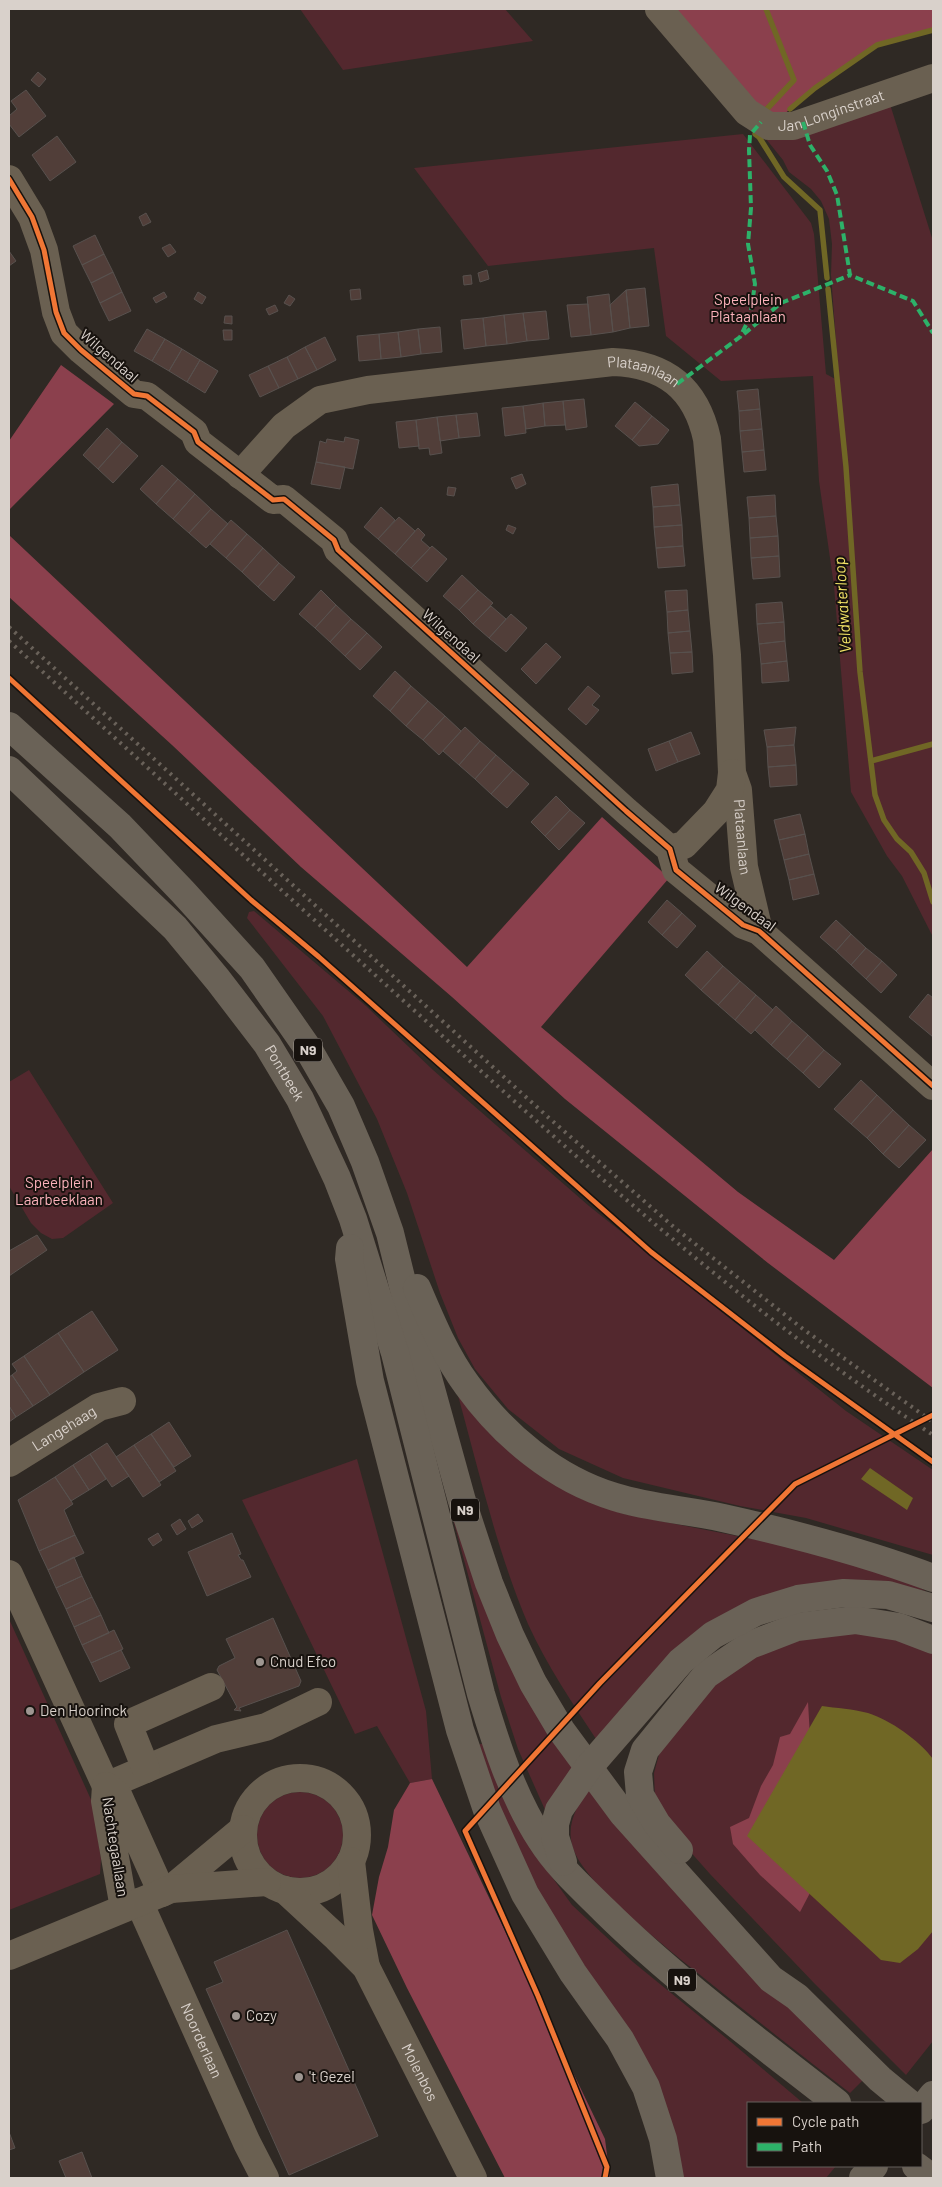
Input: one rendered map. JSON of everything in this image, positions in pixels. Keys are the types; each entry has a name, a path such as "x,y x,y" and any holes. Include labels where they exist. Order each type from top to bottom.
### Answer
{"highway":[{"name":"N9","path":"9,726 120,826 252,968 307,1047 341,1106 365,1162 390,1233 407,1302 460,1491 489,1583 510,1635 533,1683 561,1730 630,1822 771,1979 798,1997 880,2079 909,2102"},
{"name":"Pontbeek","path":"9,770 175,928 262,1036 300,1099 337,1178 353,1219 396,1353 481,1694 497,1746 517,1797 541,1840 566,1872"},
{"path":"353,1219 349,1260 370,1381 460,1730 487,1810 525,1894 573,1973 620,2039 646,2087 664,2139 670,2178"},
{"path":"390,1233 408,1264 424,1305 466,1385 515,1440 558,1472 614,1497 813,1538 886,1560 933,1578"},
{"path":"566,1872 555,1837 555,1824 559,1810 588,1768 681,1661 713,1635 756,1612 798,1598 844,1593 888,1595 933,1608"},
{"path":"798,1997 780,1970 657,1824 640,1795 638,1772 645,1750 706,1675 750,1645 797,1627 855,1620 899,1627 933,1640"},
{"name":"N9","path":"566,1872 644,1950 836,2102"},
{"path":"922,2110 933,2095"},
{"path":"922,2112 933,2122"},
{"path":"864,2178 873,2167"},
{"path":"917,2167 932,2178"}],"street":[{"name":"Jan Longinstraat","path":"659,9 747,112 769,126 793,126 933,78"},
{"name":"Wilgendaal","path":"9,179 32,217 44,250 56,312 64,333 80,350 134,394 146,396 194,432 198,442 273,500 272,508 325,551 338,550 626,811 670,848 676,870 743,925 759,931 933,1086"},
{"name":"Plataanlaan","path":"240,475 284,426 320,400 368,390 613,362 634,363 649,367 677,384 695,404 702,418 707,439 727,655 732,773 730,790 716,812 684,845 670,848"},
{"name":"Plataanlaan","path":"732,773 738,790 744,867 759,931"},
{"name":"Langehaag","path":"9,1462 99,1407 122,1402"},
{"name":"Nachtegaallaan","path":"9,1574 106,1786 118,1795 149,1898"},
{"path":"146,1769 128,1724 211,1687"},
{"path":"106,1786 216,1739 266,1727 318,1702"},
{"name":"Molenbos","path":"149,1898 276,1886 305,1892 327,1886 342,1874 351,1861 357,1842 356,1822 352,1811 341,1795 325,1784 305,1778 277,1782 260,1794 248,1810 243,1829 244,1850 253,1868 276,1886 337,1938 366,1967"},
{"name":"Nachtegaallaan","path":"106,1786 105,1800 149,1898"},
{"path":"9,1956 149,1898 243,1829"},
{"name":"Molenbos","path":"351,1861 359,1930 366,1967 473,2178"},
{"name":"Noorderlaan","path":"149,1898 247,2143 265,2178"}],"green space":[{"path":"300,9 505,9 533,41 343,70"},
{"name":"Speelplein Plataanlaan","path":"889,101 933,241 933,937 902,876 887,856 851,792 834,586 819,481 813,376 721,381 666,336 654,248 488,266 414,168 743,134 811,223 814,234 826,374 839,381 829,219 821,201 811,189 789,172 783,160 766,139"},
{"path":"254,911 366,1006 433,1070 589,1206 846,1411 933,1470 933,1555 806,1518 740,1506 623,1478 559,1449 508,1409 475,1369 458,1338 440,1293 407,1193 377,1119 323,1016 247,918 249,912"},
{"name":"Speelplein Laarbeeklaan","path":"29,1070 113,1203 63,1238 52,1239 41,1233 31,1223 9,1186 9,1082"},
{"path":"456,1388 579,1498 624,1514 784,1545 880,1568 926,1591 890,1584 773,1595 598,1742 552,1670 528,1624 506,1567"},
{"path":"430,1434 576,1768 546,1812 518,1749 501,1697"},
{"path":"357,1459 426,1711 432,1779 410,1783 377,1726 355,1734 242,1500"},
{"name":"Den Hoorinck","path":"9,1619 93,1804 101,1859 100,1874 9,1910"},
{"path":"862,1633 901,1640 933,1653 933,2041 906,2075 814,1983 710,1874 664,1822 655,1799 654,1773 660,1751 713,1684 741,1663 783,1644 825,1634"},
{"path":"487,1742 547,1870 572,1905 633,1962 802,2102 747,2102 747,2167 835,2167 826,2178 681,2178 569,1950 510,1838 478,1745"},
{"path":"590,1785 863,2080 850,2093 660,1942 607,1895 592,1878 580,1862 571,1839 574,1815"},
{"path":"300,1792 316,1795 324,1799 336,1811 340,1819 343,1835 340,1851 336,1859 324,1871 316,1875 300,1878 284,1875 276,1871 264,1859 260,1851 257,1835 260,1819 264,1811 276,1799 284,1795"}],"shaded area":[{"path":"668,9 933,9 933,30 877,45 815,88 776,121 763,120"},
{"path":"61,365 114,404 9,510 9,441"},
{"path":"9,535 467,967 602,817 669,878 541,1027 738,1192 834,1260 933,1149 933,1388 768,1263 565,1099 452,997 301,867 172,745 9,597"},
{"path":"870,1468 913,1498 907,1510 861,1479"},
{"path":"808,1702 811,1891 800,1912 760,1875 733,1844 730,1827 749,1818 761,1786 773,1765 780,1737 790,1734"},
{"path":"822,1706 877,1716 912,1738 933,1759 933,1931 918,1949 900,1963 881,1960 747,1836"},
{"path":"432,1779 605,2139 610,2178 505,2178 407,1988 372,1915 379,1877 388,1847 394,1810 410,1783"}],"building":[{"path":"38,72 46,79 39,87 31,80"},
{"path":"26,90 46,116 19,137 9,124 9,116 17,109 11,101"},
{"path":"57,136 76,162 50,181 32,155"},
{"path":"146,213 151,222 143,226 139,217"},
{"path":"95,235 104,254 82,265 73,246"},
{"path":"170,244 176,252 168,257 162,248"},
{"path":"9,251 16,261 9,266"},
{"path":"104,254 113,272 91,283 82,265"},
{"path":"487,270 489,279 480,282 478,273"},
{"path":"113,272 122,292 100,303 91,283"},
{"path":"471,275 472,284 464,285 463,276"},
{"path":"645,288 649,326 630,328 626,290"},
{"path":"360,289 361,299 351,300 350,290"},
{"path":"626,290 630,328 613,332 610,305"},
{"path":"122,292 131,311 109,321 100,303"},
{"path":"164,292 167,297 156,303 153,298"},
{"path":"198,292 206,297 202,304 194,299"},
{"path":"609,294 613,332 591,335 587,297"},
{"path":"289,295 295,299 290,306 284,303"},
{"path":"588,304 591,335 571,337 567,305"},
{"path":"275,305 278,311 269,315 266,309"},
{"path":"546,311 549,339 527,341 523,313"},
{"path":"523,313 527,341 507,344 504,315"},
{"path":"504,315 507,344 486,346 483,318"},
{"path":"225,316 232,316 232,324 224,323"},
{"path":"483,318 486,346 464,349 461,320"},
{"path":"440,327 442,352 421,354 418,329"},
{"path":"147,329 165,339 152,361 134,351"},
{"path":"418,329 421,354 401,357 398,332"},
{"path":"223,330 232,330 232,340 224,340"},
{"path":"398,332 401,357 381,359 379,334"},
{"path":"379,334 381,359 359,361 357,336"},
{"path":"325,337 336,360 317,370 305,347"},
{"path":"165,339 182,349 169,371 152,361"},
{"path":"305,347 317,370 298,379 287,357"},
{"path":"182,349 200,360 187,382 169,371"},
{"path":"287,357 298,379 279,388 268,366"},
{"path":"200,360 218,371 205,393 187,382"},
{"path":"268,366 279,388 260,397 249,375"},
{"path":"758,389 760,409 739,411 737,391"},
{"path":"584,399 587,427 566,430 563,401"},
{"path":"563,401 565,425 545,426 543,403"},
{"path":"635,402 652,416 632,440 615,426"},
{"path":"543,403 545,426 526,429 523,406"},
{"path":"523,406 526,433 505,436 502,408"},
{"path":"760,409 762,429 740,431 739,411"},
{"path":"477,413 480,436 459,438 456,415"},
{"path":"456,415 459,438 440,441 437,417"},
{"path":"652,416 669,430 658,444 639,446 632,440"},
{"path":"437,417 442,453 430,455 429,448 419,449 416,420"},
{"path":"416,420 419,446 399,448 396,422"},
{"path":"107,428 122,442 98,469 83,455"},
{"path":"762,429 764,450 742,452 740,431"},
{"path":"345,437 359,440 353,469 316,462 320,441 326,443 327,439 344,442"},
{"path":"122,442 138,456 113,483 98,469"},
{"path":"764,450 766,470 744,472 742,452"},
{"path":"316,462 345,467 340,489 311,484"},
{"path":"162,465 178,479 156,504 140,489"},
{"path":"522,474 526,484 516,489 511,478"},
{"path":"178,479 195,494 173,519 156,504"},
{"path":"678,484 680,505 653,507 651,487"},
{"path":"448,487 456,488 454,496 447,495"},
{"path":"195,494 211,509 189,533 173,519"},
{"path":"775,495 776,516 749,518 747,497"},
{"path":"680,505 682,525 654,527 653,507"},
{"path":"381,507 395,520 378,539 364,527"},
{"path":"211,509 228,524 206,548 189,533"},
{"path":"776,516 778,536 750,538 749,518"},
{"path":"399,517 415,531 395,554 378,539"},
{"path":"231,520 247,534 226,558 210,544"},
{"path":"508,525 516,528 513,534 506,530"},
{"path":"682,525 683,546 656,548 654,527"},
{"path":"418,528 425,535 421,540 430,548 411,568 395,554"},
{"path":"247,534 263,548 242,572 226,558"},
{"path":"778,536 779,556 751,558 750,538"},
{"path":"432,546 447,559 427,582 411,568"},
{"path":"683,546 685,566 658,568 656,548"},
{"path":"263,548 279,563 258,587 242,572"},
{"path":"779,556 780,577 753,579 751,558"},
{"path":"279,563 295,577 274,601 258,587"},
{"path":"462,575 478,590 459,610 443,596"},
{"path":"321,590 336,605 315,628 299,614"},
{"path":"478,590 493,603 473,624 459,610"},
{"path":"687,590 688,610 667,612 665,591"},
{"path":"782,602 784,622 757,624 756,604"},
{"path":"336,605 351,619 330,642 315,628"},
{"path":"491,606 506,619 489,638 473,624"},
{"path":"688,610 690,631 668,633 667,612"},
{"path":"511,614 527,628 506,652 489,638"},
{"path":"351,619 367,633 345,656 330,642"},
{"path":"784,622 785,641 759,644 757,624"},
{"path":"690,631 692,652 670,653 668,633"},
{"path":"367,633 382,647 360,670 345,656"},
{"path":"785,641 787,661 761,664 759,644"},
{"path":"546,643 561,657 536,684 521,669"},
{"path":"692,652 693,672 672,674 670,653"},
{"path":"787,661 789,681 762,683 761,664"},
{"path":"395,671 411,686 390,711 373,696"},
{"path":"411,686 428,701 406,726 390,711"},
{"path":"588,686 600,696 592,705 599,710 586,725 568,709"},
{"path":"428,701 445,716 423,740 406,726"},
{"path":"445,716 461,731 439,755 423,740"},
{"path":"465,727 480,741 459,765 443,751"},
{"path":"796,727 794,745 767,747 764,730"},
{"path":"691,732 700,754 678,762 669,741"},
{"path":"480,741 496,755 475,779 459,765"},
{"path":"669,741 678,762 656,771 648,749"},
{"path":"794,745 796,765 768,767 767,747"},
{"path":"496,755 513,770 491,794 475,779"},
{"path":"796,765 797,785 770,787 768,767"},
{"path":"513,770 529,784 507,808 491,794"},
{"path":"556,796 570,810 545,836 531,822"},
{"path":"570,810 585,823 559,850 545,836"},
{"path":"800,814 805,834 779,840 774,820"},
{"path":"805,834 809,854 784,860 779,840"},
{"path":"809,854 814,874 789,880 784,860"},
{"path":"814,874 819,894 793,900 789,880"},
{"path":"667,900 682,913 662,935 648,922"},
{"path":"682,913 696,926 677,948 662,935"},
{"path":"836,920 851,934 836,951 820,937"},
{"path":"851,934 866,948 851,965 836,951"},
{"path":"866,948 882,961 866,979 851,965"},
{"path":"707,951 723,966 701,990 685,975"},
{"path":"882,961 897,975 881,993 866,979"},
{"path":"723,966 740,981 718,1005 701,990"},
{"path":"740,981 756,995 735,1020 718,1005"},
{"path":"928,994 933,998 933,1037 909,1017"},
{"path":"756,995 773,1010 751,1034 735,1020"},
{"path":"776,1006 792,1021 771,1045 755,1030"},
{"path":"792,1021 808,1035 787,1059 771,1045"},
{"path":"808,1035 824,1050 803,1073 787,1059"},
{"path":"824,1050 841,1064 819,1088 803,1073"},
{"path":"861,1080 877,1095 851,1124 834,1109"},
{"path":"877,1095 893,1110 867,1138 851,1124"},
{"path":"893,1110 909,1125 883,1154 867,1138"},
{"path":"909,1125 926,1140 899,1168 883,1154"},
{"path":"37,1235 47,1250 9,1276 9,1251"},
{"path":"92,1311 118,1350 84,1372 58,1333"},
{"path":"58,1333 84,1372 50,1395 24,1356"},
{"path":"24,1356 50,1395 33,1406 12,1375 17,1371 12,1364"},
{"path":"12,1375 33,1406 16,1417 9,1406 9,1377"},
{"path":"9,1406 16,1417 9,1422"},
{"path":"169,1422 191,1456 174,1467 151,1434"},
{"path":"151,1434 176,1471 159,1482 134,1445"},
{"path":"107,1443 129,1476 112,1487 90,1454"},
{"path":"134,1445 161,1485 143,1497 116,1457"},
{"path":"90,1454 106,1479 89,1490 73,1465"},
{"path":"73,1465 89,1490 71,1501 55,1477"},
{"path":"55,1477 73,1504 64,1510 75,1535 39,1551 18,1500"},
{"path":"198,1514 203,1521 192,1528 188,1521"},
{"path":"180,1519 186,1529 177,1535 171,1525"},
{"path":"158,1533 162,1540 153,1546 148,1539"},
{"path":"232,1533 241,1554 238,1555 243,1560 251,1577 207,1596 188,1552"},
{"path":"75,1535 84,1553 48,1570 39,1551"},
{"path":"74,1557 82,1576 56,1588 48,1570"},
{"path":"82,1576 92,1597 66,1609 56,1588"},
{"path":"92,1597 101,1615 74,1627 66,1609"},
{"path":"101,1615 109,1633 82,1645 74,1627"},
{"name":"Cnud Efco","path":"273,1618 301,1681 299,1686 239,1708 241,1711 234,1710 237,1707 217,1670 219,1666 235,1658 226,1639"},
{"path":"114,1630 123,1649 91,1663 82,1645"},
{"path":"121,1650 130,1668 100,1682 91,1663"},
{"name":"'t Gezel","path":"287,1930 378,2136 289,2175 206,1989 223,1982 214,1962"},
{"path":"9,2132 15,2148 9,2150"},
{"path":"82,2152 92,2178 66,2178 59,2161"}],"waterway":[{"name":"Veldwaterloop","path":"765,111 794,80 766,9"},
{"path":"790,109 815,88 877,45 933,30"},
{"name":"Veldwaterloop","path":"756,130 755,134 759,137 784,177 820,210 827,278"},
{"name":"Veldwaterloop","path":"828,289 846,467 860,672 875,795 884,820 897,839 911,852 924,873 933,902"},
{"path":"871,761 933,744"}],"railway":[{"path":"9,627 549,1118 675,1228 803,1329 933,1422"},
{"path":"9,641 374,974 609,1185 735,1290 866,1389 933,1435"}],"marked path":[{"path":"677,384 740,337 750,317 755,284 748,244 751,208 749,150 750,135 761,122"},
{"path":"803,122 810,145 827,171 837,195 850,275 913,301 933,333"},
{"path":"744,334 781,303 850,275"}],"cycle path":[{"path":"9,179 32,217 44,250 56,312 64,333 81,350 134,394 147,396 194,432 198,442 273,500 284,499 334,540 338,550 670,849 676,870 743,925 759,931 933,1086"},
{"path":"9,678 251,900 319,957 651,1252 785,1356 933,1462"},
{"path":"605,2178 607,2167 538,1996 465,1831 600,1683 795,1484 933,1415"}],"place":[{"name":"Cnud Efco","path":"260,1662"},
{"name":"Den Hoorinck","path":"30,1711"},
{"name":"Cozy","path":"236,2016"},
{"name":"'t Gezel","path":"299,2077"}]}
